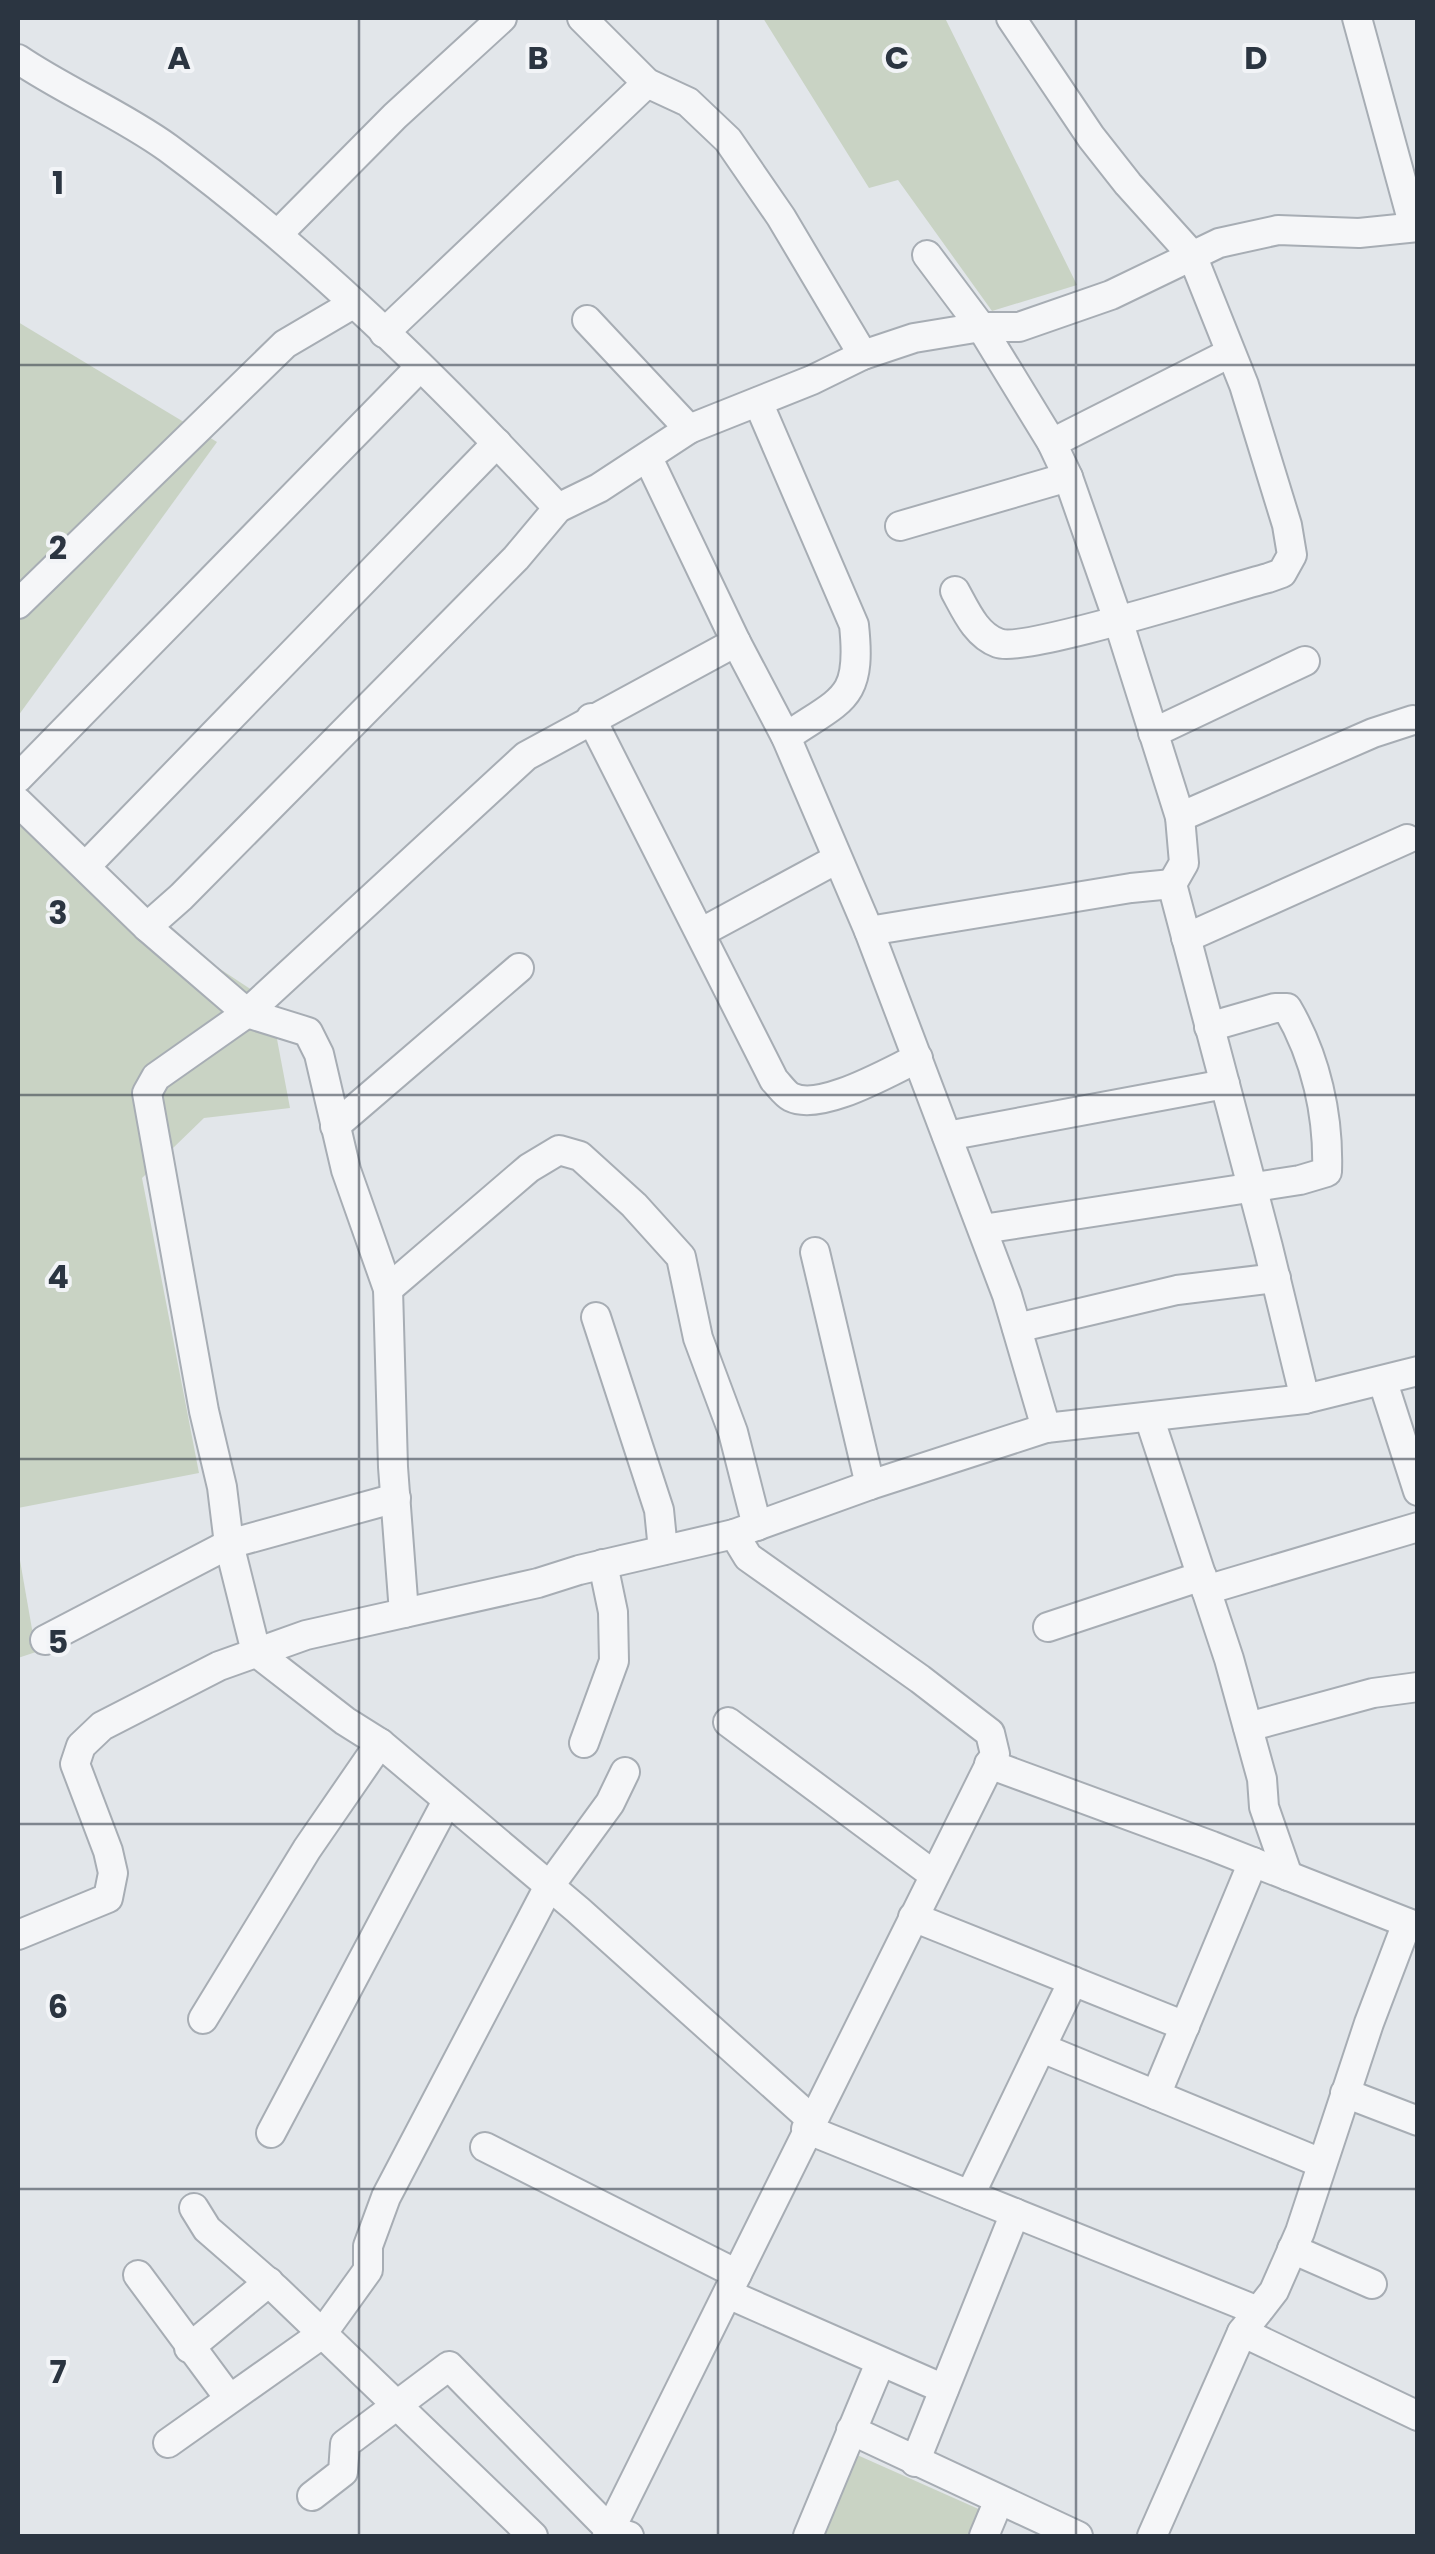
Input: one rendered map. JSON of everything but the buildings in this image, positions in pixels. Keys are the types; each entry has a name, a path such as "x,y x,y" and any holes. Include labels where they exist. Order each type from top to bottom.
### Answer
{"street":[{"path":"278,234 396,116 502,18"},
{"path":"582,18 647,83 688,102 728,140 781,217 863,354"},
{"path":"955,591 986,638 1004,646 1118,620 1282,573 1292,556 1287,525 1244,385 1192,255 1091,137 1011,18"},
{"path":"147,927 463,612 558,508 648,458 689,429 863,354 914,338 981,327 1018,327 1111,294 1219,242 1278,230 1359,233 1416,227 1357,18"},
{"path":"18,58 164,146 278,234 497,443 558,508"},
{"path":"384,333 647,83"},
{"path":"927,255 981,327 1052,443 1068,477 1118,620 1180,817 1184,863 1172,884 1305,1400"},
{"path":"18,604 285,344 353,304"},
{"path":"587,320 689,429"},
{"path":"1052,443 1230,353"},
{"path":"18,778 420,368"},
{"path":"758,402 854,624 858,661 848,694 786,737"},
{"path":"86,866 497,443"},
{"path":"648,458 786,737 868,931 982,1229 1017,1328 1046,1428"},
{"path":"900,526 1068,477"},
{"path":"736,642 526,756 247,1014 156,1076 147,1093 204,1411 222,1487 228,1544 256,1652 380,1743 578,1910 809,2124 1015,2213 1250,2322 1418,2416"},
{"path":"1154,733 1305,661"},
{"path":"591,718 774,1080 790,1097 812,1101 843,1092 918,1058"},
{"path":"1180,817 1373,733 1413,720"},
{"path":"18,802 147,927 247,1014 308,1032 320,1054 334,1126 388,1288 404,1613"},
{"path":"1186,938 1407,839"},
{"path":"702,932 837,859"},
{"path":"868,931 1172,884"},
{"path":"334,1126 520,968"},
{"path":"982,1229 1300,1180 1327,1172 1324,1110 1302,1034 1287,1008 1209,1027"},
{"path":"948,1136 1225,1084"},
{"path":"312,2496 343,2472 346,2444 449,2366 615,2534 809,2124 995,1754 990,1734 905,1668 748,1557 732,1432 698,1338 681,1258 634,1205 580,1156 560,1150 529,1168 388,1288"},
{"path":"815,1252 870,1485"},
{"path":"1017,1328 1176,1290 1276,1278"},
{"path":"596,1316 658,1510 663,1550"},
{"path":"18,1935 108,1898 113,1872 75,1764 81,1746 102,1726 219,1666 306,1635 538,1583 745,1530 1046,1428 1305,1400 1418,1371"},
{"path":"1383,1382 1418,1491"},
{"path":"1149,1417 1248,1727 1262,1778 1264,1807 1288,1876"},
{"path":"45,1640 228,1544 396,1498"},
{"path":"1048,1626 1418,1528"},
{"path":"584,1743 614,1661 616,1641 603,1564"},
{"path":"1248,1727 1373,1693 1418,1687"},
{"path":"728,1722 934,1875"},
{"path":"203,2019 276,1897 380,1743"},
{"path":"989,1764 1412,1925 1345,2093 1292,2249 1274,2291 1250,2322 1152,2536"},
{"path":"168,2443 322,2334 368,2270 368,2246 386,2197 548,1888 610,1803 625,1772"},
{"path":"271,2133 447,1801"},
{"path":"1156,2094 1252,1862"},
{"path":"913,1918 1185,2026"},
{"path":"970,2195 1072,1981"},
{"path":"1042,2048 1322,2163"},
{"path":"1345,2093 1418,2121"},
{"path":"484,2147 880,2362 944,2389"},
{"path":"194,2208 207,2229 268,2282 533,2536"},
{"path":"915,2462 1015,2213"},
{"path":"1292,2249 1372,2284"},
{"path":"138,2276 230,2398"},
{"path":"190,2348 268,2282"},
{"path":"808,2536 880,2362"},
{"path":"851,2430 1078,2536"},
{"path":"984,2536 998,2500"}],"green space":[{"path":"763,18 945,18 1077,285 992,311 898,180 869,188"},
{"path":"18,322 217,442 18,716"},
{"path":"18,799 69,832 96,887 270,1002 290,1108 204,1118 142,1178 199,1473 18,1508"},
{"path":"18,1549 36,1652 18,1658"},
{"path":"855,2454 983,2511 972,2536 818,2536"}]}
